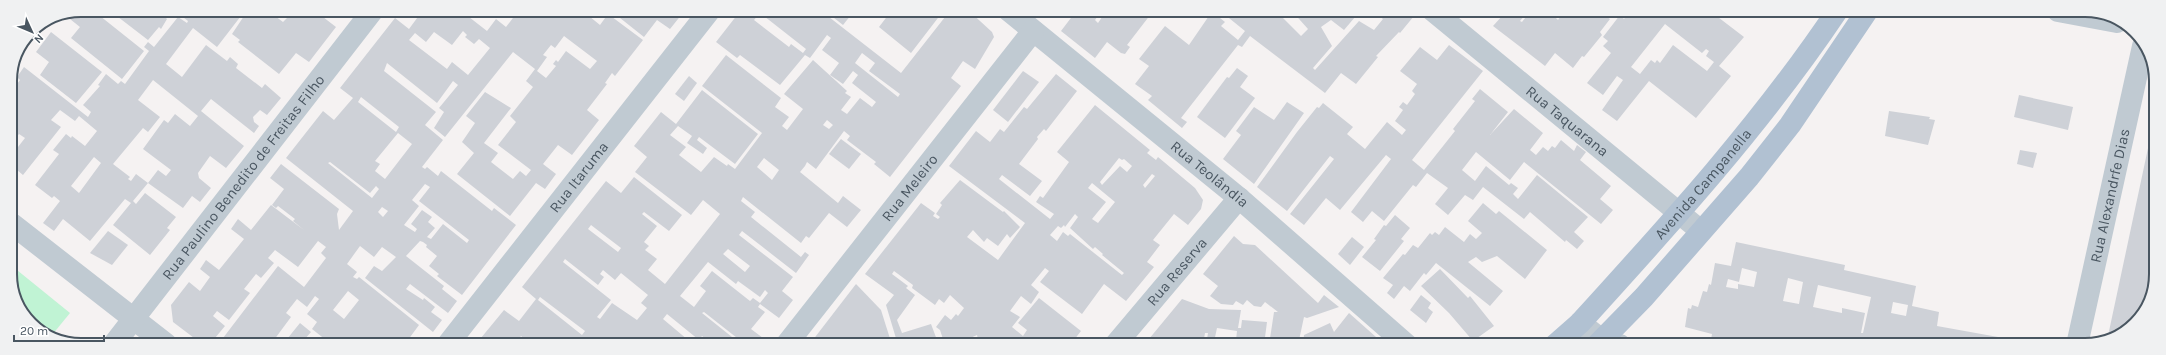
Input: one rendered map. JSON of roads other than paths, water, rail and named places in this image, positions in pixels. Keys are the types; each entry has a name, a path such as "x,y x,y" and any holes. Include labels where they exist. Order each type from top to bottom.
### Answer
{"main road":[{"name":"Avenida Campanella","path":"1563,338 1580,323 1678,213 1764,113 1803,62 1833,17"},
{"name":"Avenida Campanella","path":"1610,338 1749,177 1785,131 1856,17"}],"street":[{"name":"Rua Paulino Benedito de Freitas Filho","path":"119,338 368,17"},
{"name":"Rua Itaruma","path":"453,338 705,17"},
{"name":"Rua Teolândia","path":"1016,17 1239,198 1398,338"},
{"name":"Rua Taquarana","path":"1440,17 1701,231"},
{"name":"Rua Meleiro","path":"792,338 1033,31"},
{"name":"Rua Alexandrfe Dias","path":"2079,338 2142,52"},
{"name":"Rua Reserva","path":"1121,338 1239,198"},
{"path":"17,228 158,338"},
{"path":"1580,323 1600,338"}]}
